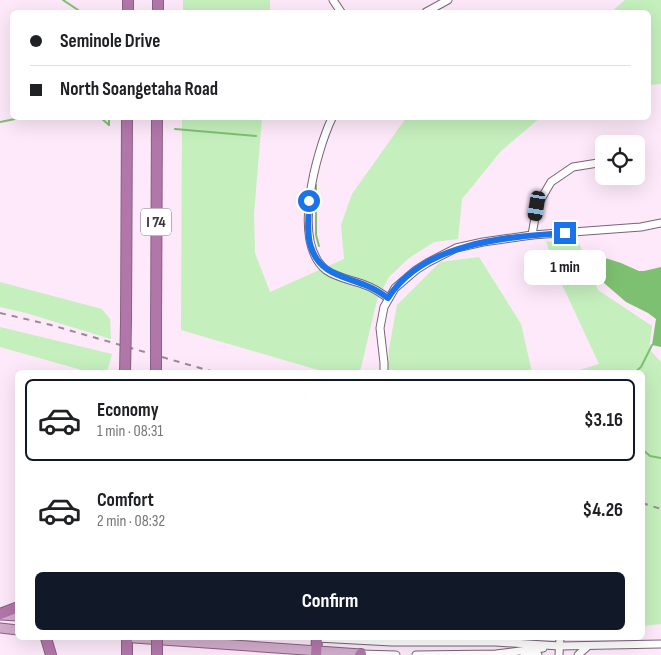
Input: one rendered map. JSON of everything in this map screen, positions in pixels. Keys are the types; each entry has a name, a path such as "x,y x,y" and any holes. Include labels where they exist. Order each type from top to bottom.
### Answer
{"highway":[{"name":"I 74","path":"125,370 127,120"},
{"name":"I 74","path":"156,370 157,120"},
{"path":"0,615 15,608"},
{"path":"47,640 51,655"},
{"path":"127,640 128,655"},
{"path":"157,640 157,655"},
{"path":"316,653 317,640"}],"main road":[{"path":"0,615 15,616"},
{"path":"0,628 15,630"},
{"path":"158,640 316,653 360,654"}],"street":[{"path":"430,10 448,0"},
{"path":"331,120 311,181 308,231 310,246 320,265 334,275 367,285 388,298"},
{"path":"532,235 537,206 551,182 573,167 595,163"},
{"path":"384,370 380,341 381,318 388,298 395,288 416,270 456,248 532,235 642,227 661,223"},
{"path":"354,640 496,642 560,646 661,644"},
{"path":"558,655 560,640"},
{"path":"496,654 560,646"},
{"path":"560,646 566,655"},
{"path":"578,655 588,646"},
{"path":"360,654 396,655"},
{"path":"416,655 538,655"}],"shaded area":[{"path":"183,0 270,0 270,10 183,10"},
{"path":"625,0 661,0 661,84 651,85 651,10 613,10"},
{"path":"182,120 262,120 254,214 255,253 270,292 344,259 341,225 352,194 405,120 538,120 501,151 462,199 458,239 434,242 409,258 389,277 377,300 360,370 318,370 181,330"},
{"path":"546,241 580,245 598,290 652,326 649,349 661,362 661,624 645,626 645,370 580,370 599,364 553,265"},
{"path":"593,256 621,263 639,271 661,267 661,347 652,345 656,319 626,302 589,270 587,263"},
{"path":"479,257 521,324 532,370 388,370 389,349 397,305 440,262"},
{"path":"0,282 102,309 110,319 111,339 0,307"},
{"path":"0,327 112,354 108,370 82,370 0,347"}],"waterway":[{"path":"63,0 78,10"},
{"path":"0,122 10,120"},
{"path":"103,120 109,125"},
{"path":"109,120 109,125"},
{"path":"175,129 256,136"},
{"path":"316,185 316,235 319,246"},
{"path":"637,370 641,367 652,345"},
{"path":"645,452 650,456 661,458"}],"railway":[{"path":"0,313 51,325 207,370"},
{"path":"645,504 661,509"}],"route":[{"path":"309,201 308,231 310,246 320,265 334,275 367,285 388,298 395,288 416,270 456,248 532,235 565,233"}]}
